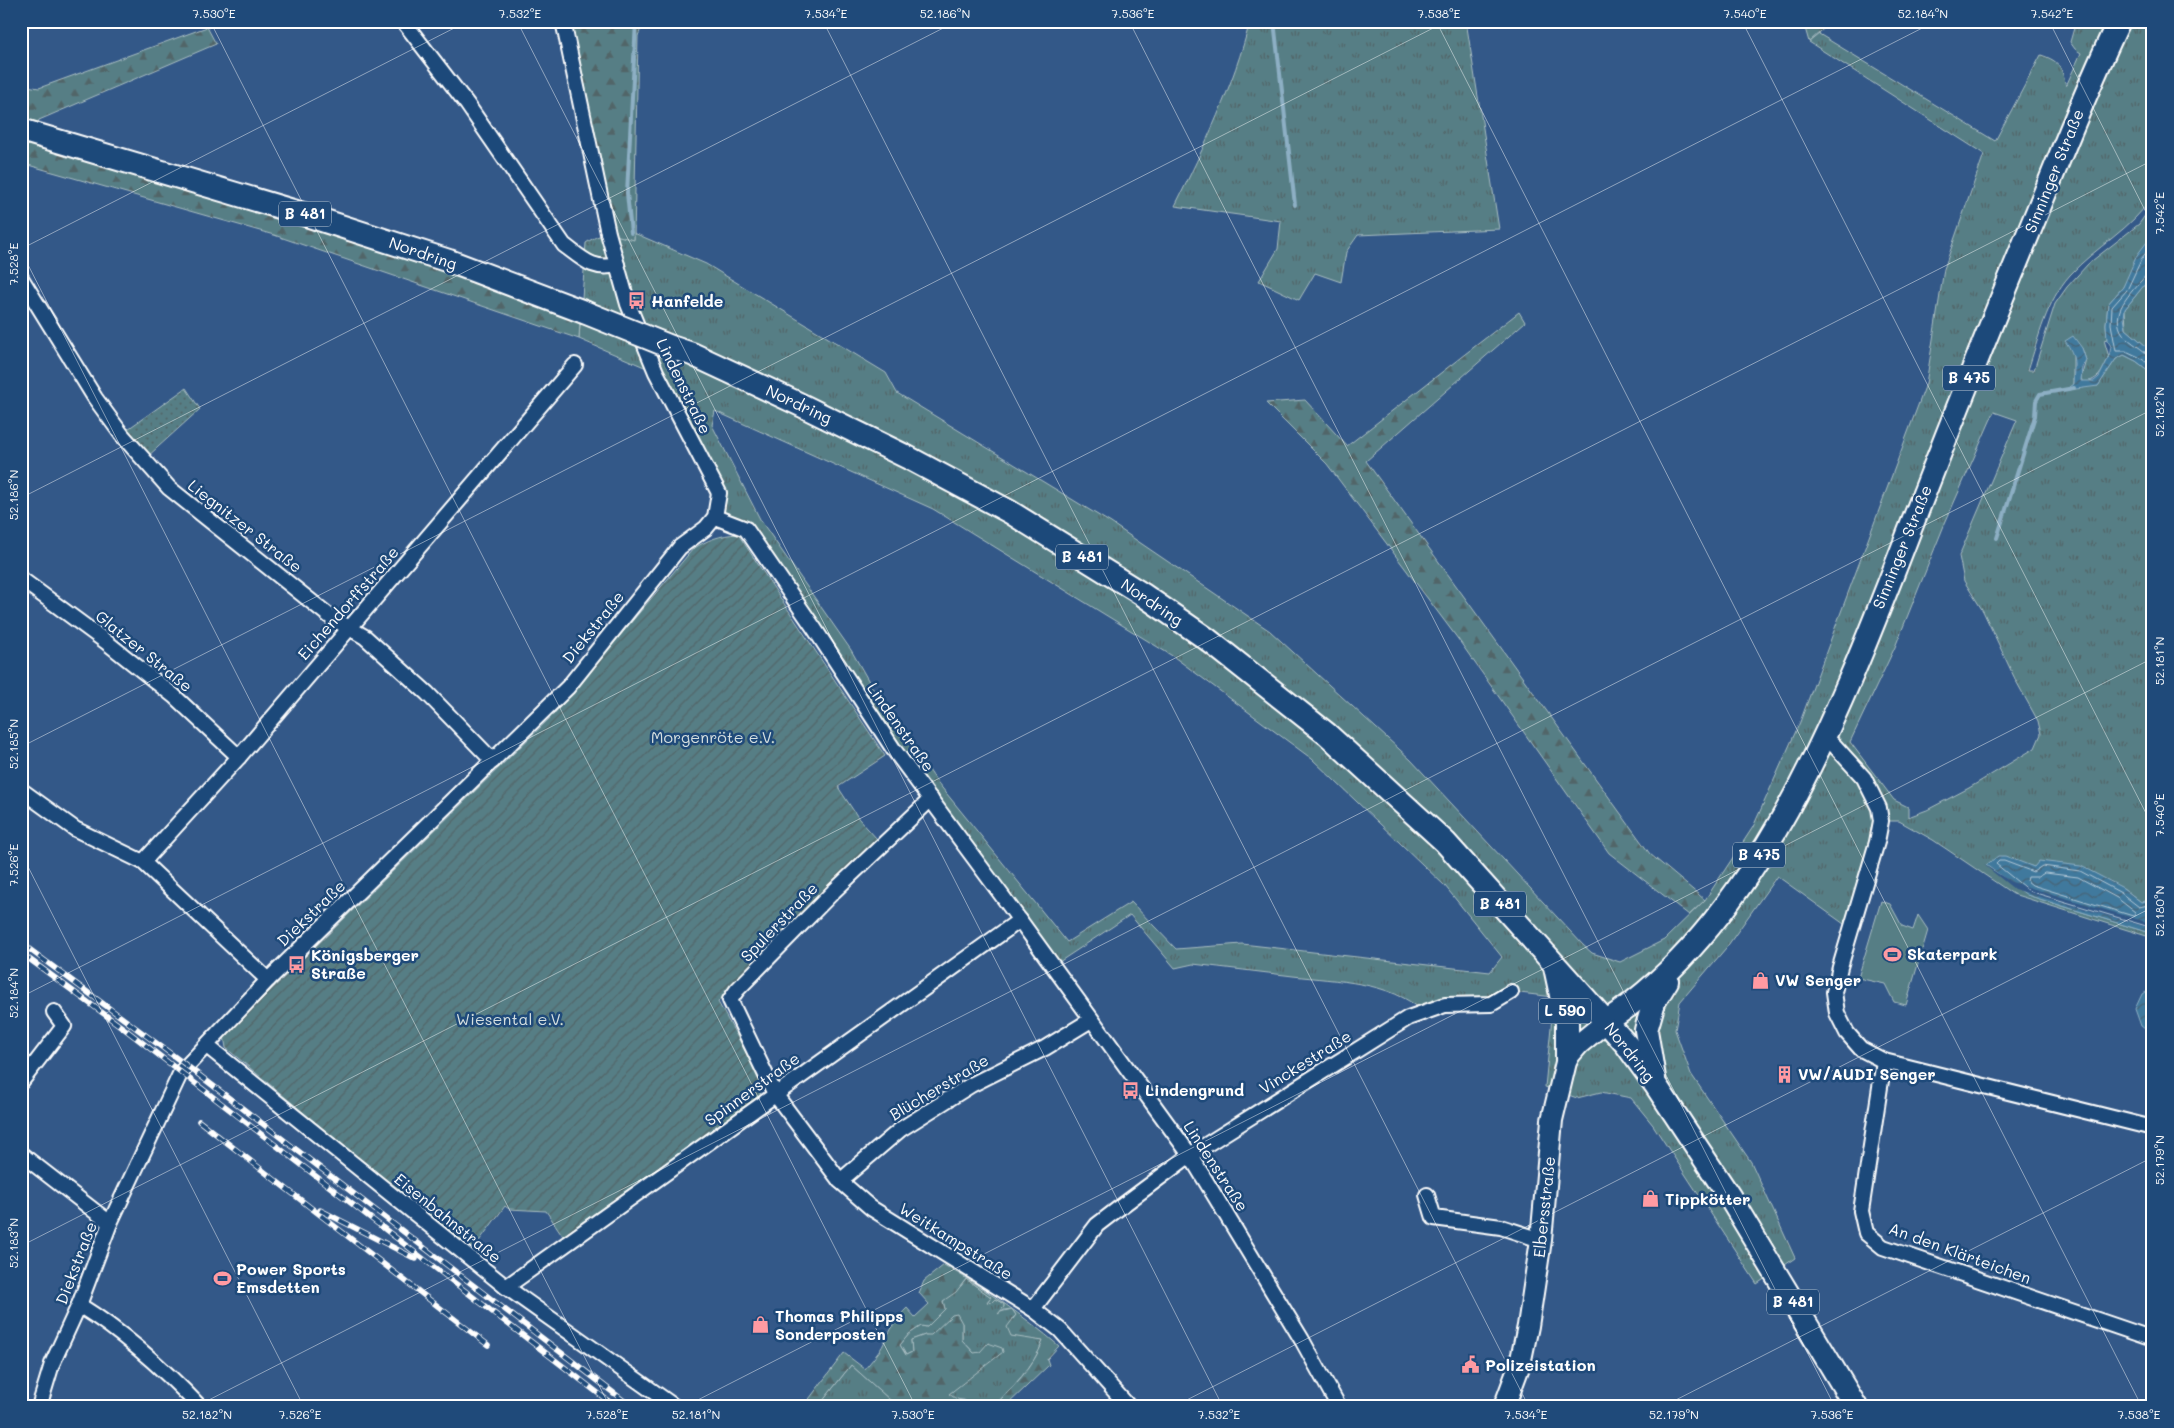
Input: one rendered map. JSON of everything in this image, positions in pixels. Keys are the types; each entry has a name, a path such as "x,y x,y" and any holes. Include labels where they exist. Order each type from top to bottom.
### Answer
{"main road":[{"name":"Sinninger Straße","path":"1606,1021 1629,1006 1678,964 1715,921 1745,878 1793,797 1824,737 1864,643 1979,353 2095,71 2119,21"},
{"name":"Nordring","path":"21,130 312,217 449,261 692,354 907,457 1010,512 1142,594 1207,639 1327,734 1444,842 1606,1021 1655,1084 1729,1196 1856,1407"},
{"name":"B 475","path":"1655,1084 1646,1030 1654,1002 1678,964"},
{"name":"L 590","path":"1555,966 1566,1013 1567,1058"},
{"name":"Elbersstraße","path":"1504,1407 1520,1364 1528,1326 1541,1240 1552,1120 1567,1058 1579,1044 1606,1021"}],"street":[{"path":"403,21 467,104 564,245 585,261 603,268 617,265"},
{"name":"Lindenstraße","path":"563,21 608,233 628,304 656,372 720,493 715,518 746,530 814,628 894,750 1140,1084 1190,1155 1302,1340 1339,1407"},
{"name":"Liegnitzer Straße","path":"21,278 95,398 122,435 169,488 332,618 365,637 427,693 493,761"},
{"name":"Eichendorffstraße","path":"143,862 239,757 576,365"},
{"name":"Diekstraße","path":"39,1407 52,1364 79,1305 110,1223 181,1072 268,980 568,687 680,547 706,528 715,518"},
{"name":"Glatzer Straße","path":"21,578 174,696 239,757"},
{"path":"1824,737 1834,745 1864,778 1879,808 1881,821 1877,842 1834,992 1837,1013 1847,1033 1861,1050 1884,1061 2153,1128"},
{"path":"21,790 76,829 143,862 268,980"},
{"name":"Spulerstraße","path":"775,1094 730,1000 737,990 834,891 931,799"},
{"name":"Spinnerstraße","path":"506,1287 1020,920"},
{"name":"Vinckestraße","path":"1033,1309 1098,1225 1190,1155 1408,1018 1445,1005 1490,1004 1510,992"},
{"path":"21,1082 64,1026 54,1012"},
{"name":"Blücherstraße","path":"840,1181 901,1129 971,1084 1045,1048 1091,1020"},
{"name":"Eisenbahnstraße","path":"207,1046 506,1287 676,1407"},
{"name":"An den Klärteichen","path":"1884,1061 1861,1211 1866,1233 1883,1247 2153,1338"},
{"name":"Weitkampstraße","path":"775,1094 840,1181 871,1208 1033,1309 1060,1330 1077,1346 1130,1407"},
{"path":"21,1154 110,1223"},
{"path":"1427,1195 1434,1218 1501,1227 1541,1240"},
{"path":"79,1305 107,1322 166,1371 200,1407"}],"green space":[{"path":"563,21 644,21 638,36 634,240 608,233"},
{"path":"1250,21 1466,21 1499,229 1358,235 1346,252 1341,282 1315,273 1299,300 1259,281 1278,249 1281,221 1175,206 1227,92"},
{"path":"1803,21 1832,21 1809,42"},
{"path":"2076,21 2153,21 2153,196 2135,218 2080,265 2062,285 2044,320 2028,370 2034,370 2055,304 2067,287 2088,264 2139,224 2153,204 2153,218 2150,223 2153,234 2123,287 2108,304 2107,339 2104,340 2109,357 2097,377 2083,383 2081,378 2086,360 2082,348 2073,352 2073,384 2098,386 2116,359 2124,355 2136,361 2153,374 2153,899 2141,902 2123,888 2022,864 2012,858 2027,895 2153,934 2153,938 2013,894 1933,840 1899,821 1881,821 1851,929 1777,876 1726,948 1680,1002 1675,1030 1691,1074 1751,1162 1795,1258 1757,1284 1653,1125 1631,1098 1601,1092 1577,1098 1545,1087 1554,997 1511,992 1491,1004 1424,1012 1395,994 1362,984 1193,964 1175,968 1130,915 1053,966 746,530 715,517 718,505 656,372 579,339 586,243 592,239 598,236 609,235 634,239 634,233 706,264 886,373 897,393 1111,523 1270,631 1411,760 1583,945 1592,953 1620,962 1664,940 1705,900 1753,827 1800,722 1926,384 1944,269 1984,154 1809,42 1819,34 1995,141 2041,55 2053,60 2060,66 2066,86 2081,53 2070,42","holes":["715,411 933,509 1174,657 1312,759 1445,886 1502,957 1490,972 1242,944 1176,949 1131,902 1067,942 938,783 876,694 851,650 761,521 712,425","1994,412 2017,420 1959,556 1964,581 1983,611 2016,681 2038,721 2041,734 2035,748 1969,788 1927,810 1908,817 1908,807 1894,800 1850,742 1895,647 1945,523"]},
{"path":"207,27 216,44 39,120 32,142 400,254 580,321 579,339 274,235 21,163 21,85 39,88"},
{"path":"2153,274 2153,352 2126,329 2125,309"},
{"path":"1519,312 1525,322 1366,461 1650,854 1705,900 1689,915 1609,853 1458,639 1327,464 1266,403 1305,400 1347,446"},
{"path":"186,388 200,409 147,457 125,431"},
{"name":"Wiesental e.V.","path":"738,534 885,756 838,787 859,819 877,839 818,896 718,1002 763,1083 760,1095 563,1236 546,1211 509,1209 505,1206 471,1252 226,1048 224,1036 553,715 693,549 714,538"},
{"name":"Skaterpark","path":"1881,901 1890,904 1902,926 1913,930 1918,915 1928,930 1906,1005 1894,1002 1885,984 1858,978"},
{"path":"944,1265 974,1283 1012,1309 1004,1310 998,1314 1004,1307 1004,1304 995,1299 991,1303 987,1302 991,1297 966,1279 956,1292 943,1301 945,1309 927,1327 921,1326 909,1334 900,1345 906,1355 912,1352 911,1340 931,1335 952,1315 957,1314 962,1323 962,1340 974,1353 980,1352 988,1343 1002,1348 1003,1352 949,1394 973,1407 898,1407 851,1365 818,1407 803,1407 844,1353 865,1369 880,1350 903,1312 907,1308 915,1317 929,1304 919,1293 924,1281"},
{"path":"966,1279 991,1297 987,1302 995,1299 1004,1304 1000,1312 1012,1309 1016,1315 1013,1318 1017,1335 1043,1341 1028,1368 993,1407 973,1407 964,1400 954,1399 949,1394 958,1386 980,1352 975,1354 962,1340 962,1323 952,1315 931,1336 925,1335 911,1340 912,1352 906,1355 900,1345 909,1334 921,1326 927,1327 945,1309 943,1301 961,1286"},
{"path":"1012,1309 1059,1346 1047,1359 1049,1365 1005,1407 993,1407 1015,1385 1028,1368 1043,1341 1011,1336 1007,1327 1016,1315"},
{"path":"851,1365 898,1407 818,1407"}],"water":[{"path":"2153,218 2153,234 2150,223"},
{"path":"2153,234 2153,274 2125,309 2124,318 2126,329 2153,352 2153,374 2136,361 2124,355 2116,359 2098,386 2069,390 2069,387 2073,384 2074,361 2065,341 2073,336 2082,348 2086,360 2082,367 2081,381 2094,381 2099,377 2109,357 2111,346 2107,340 2108,304 2123,287 2137,255"},
{"path":"1998,856 2005,856 2034,867 2039,861 2081,866 2123,888 2141,902 2153,899 2153,934 2027,895 1986,865"},
{"path":"2153,987 2153,1035 2141,1026 2135,1009 2142,994"}],"pier":[{"path":"1983,864 2011,882 2153,924 2153,929 2014,889"}],"waterway":[{"path":"631,233 627,193 636,21"},
{"path":"1274,21 1295,205"},
{"path":"1997,538 2035,416 2036,401 2040,394 2074,388"}],"railway":[{"path":"21,943 186,1065 632,1407"},
{"path":"21,953 126,1030 616,1407"},
{"path":"199,1121 488,1345"},
{"path":"320,1210 416,1259"}],"place":[{"name":"Hanfelde","path":"637,301"},
{"name":"Skaterpark","path":"1893,954"},
{"name":"Königsberger Straße","path":"297,964"},
{"name":"VW Senger","path":"1761,980"},
{"name":"VW/AUDI Senger","path":"1784,1074"},
{"name":"Lindengrund","path":"1131,1090"},
{"name":"Tippkötter","path":"1651,1199"},
{"name":"Power Sports Emsdetten","path":"222,1278"},
{"name":"Thomas Philipps Sonderposten","path":"761,1325"},
{"name":"Polizeistation","path":"1471,1365"}],"park label":[{"name":"Morgenröte e.V.","path":"713,737"}]}
